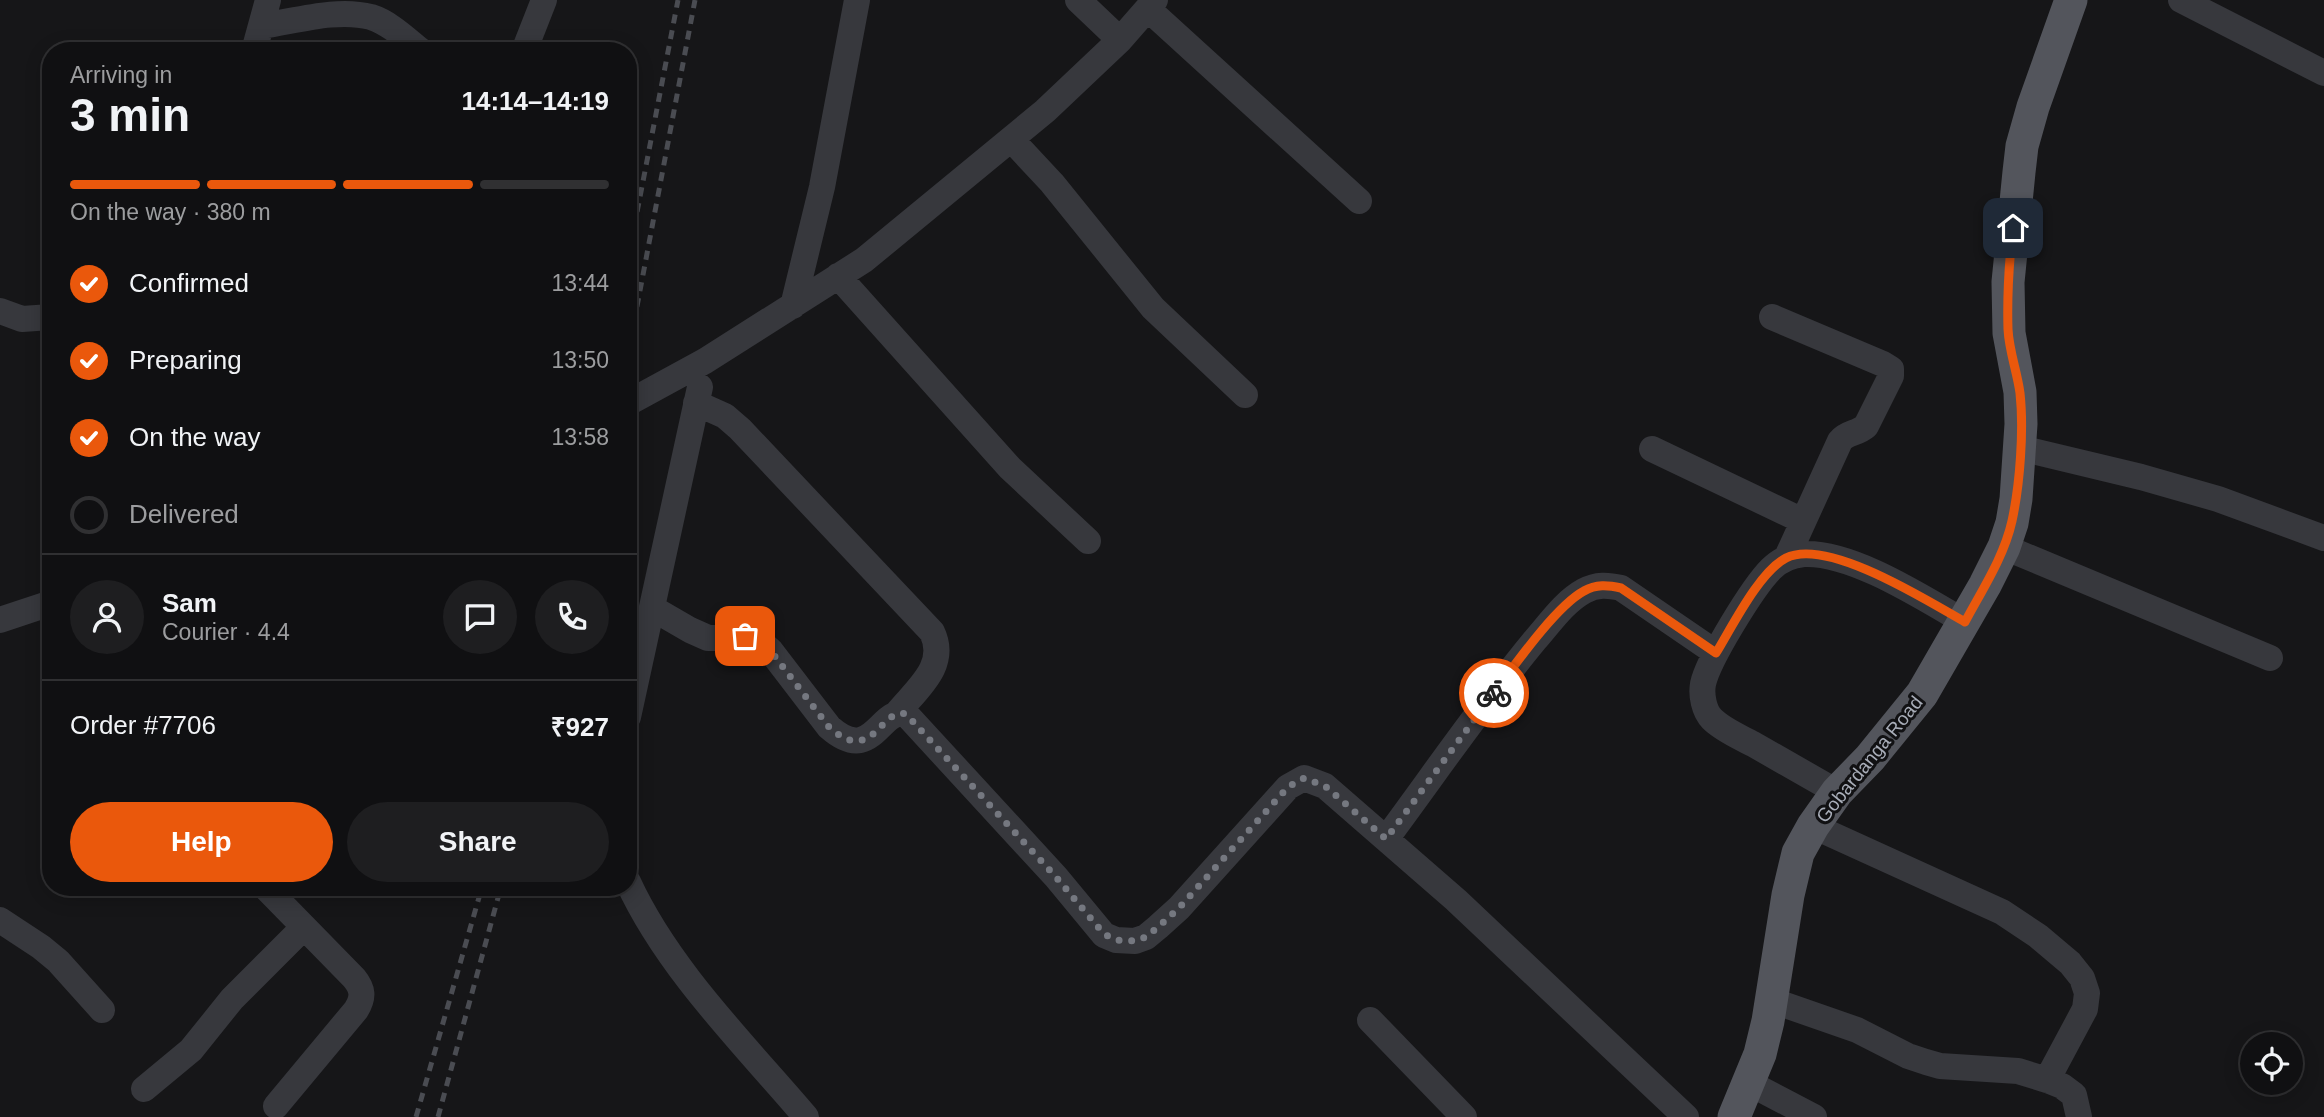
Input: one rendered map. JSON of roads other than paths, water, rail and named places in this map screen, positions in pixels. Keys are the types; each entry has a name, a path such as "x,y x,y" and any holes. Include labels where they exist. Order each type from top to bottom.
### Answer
{"main road":[{"name":"Gobardanga Road","path":"1734,1117 1760,1054 1798,853 1837,792 1906,717 1943,662 2004,547 2012,523 2021,424 2020,392 2008,333 2010,249 2022,146 2071,0"}],"street":[{"path":"268,0 258,38 350,14 373,18 393,28 410,42"},
{"path":"528,42 544,0"},
{"path":"793,306 822,187 857,0"},
{"path":"1078,0 1120,40"},
{"path":"2181,0 2324,73"},
{"path":"637,398 705,362 864,260 1045,111 1120,40 1152,4 1359,201"},
{"path":"1011,139 1052,183 1153,308 1245,395"},
{"path":"838,276 1010,468 1088,541"},
{"path":"0,311 22,320 42,318"},
{"path":"1772,317 1891,369 1891,376 1871,419 1861,430 1845,435 1840,441 1787,557"},
{"path":"637,676 705,362"},
{"path":"652,608 708,638 756,638 770,650 829,727 848,740 871,737 898,712 934,666 938,655 937,642 932,632 740,429 725,416 696,403"},
{"path":"1652,449 1803,521"},
{"path":"2020,449 2141,477 2218,499 2324,538"},
{"path":"2004,547 2270,658"},
{"path":"1837,792 1712,719 1704,705 1702,687 1716,653 1759,583 1787,557 1805,554 1856,565 1886,577 1965,622"},
{"path":"1386,839 1511,670 1563,607 1583,591 1596,586 1621,588 1716,653"},
{"path":"0,620 42,606"},
{"path":"898,712 906,714 912,720 1056,877 1104,934 1116,940 1135,941 1146,937 1158,927 1179,908 1288,787 1304,778 1325,786 1487,928 1686,1117"},
{"path":"1813,826 2002,912 2038,936 2070,963 2082,978 2087,993 2085,1009 2047,1080"},
{"path":"274,896 354,978 360,986 362,1001 276,1106"},
{"path":"635,896 653,931 704,998 806,1117"},
{"path":"0,920 58,961 102,1010"},
{"path":"145,1089 191,1050 232,999 304,927"},
{"path":"1771,1000 1857,1030 1908,1056 1926,1062 1940,1066 2007,1070 2047,1080 2074,1095 2079,1117"},
{"path":"1370,1020 1464,1117"},
{"path":"1749,1083 1814,1117"}],"railway":[{"path":"637,212 678,0"},
{"path":"637,306 695,0"},
{"path":"416,1117 479,896"},
{"path":"438,1117 499,896"}]}
